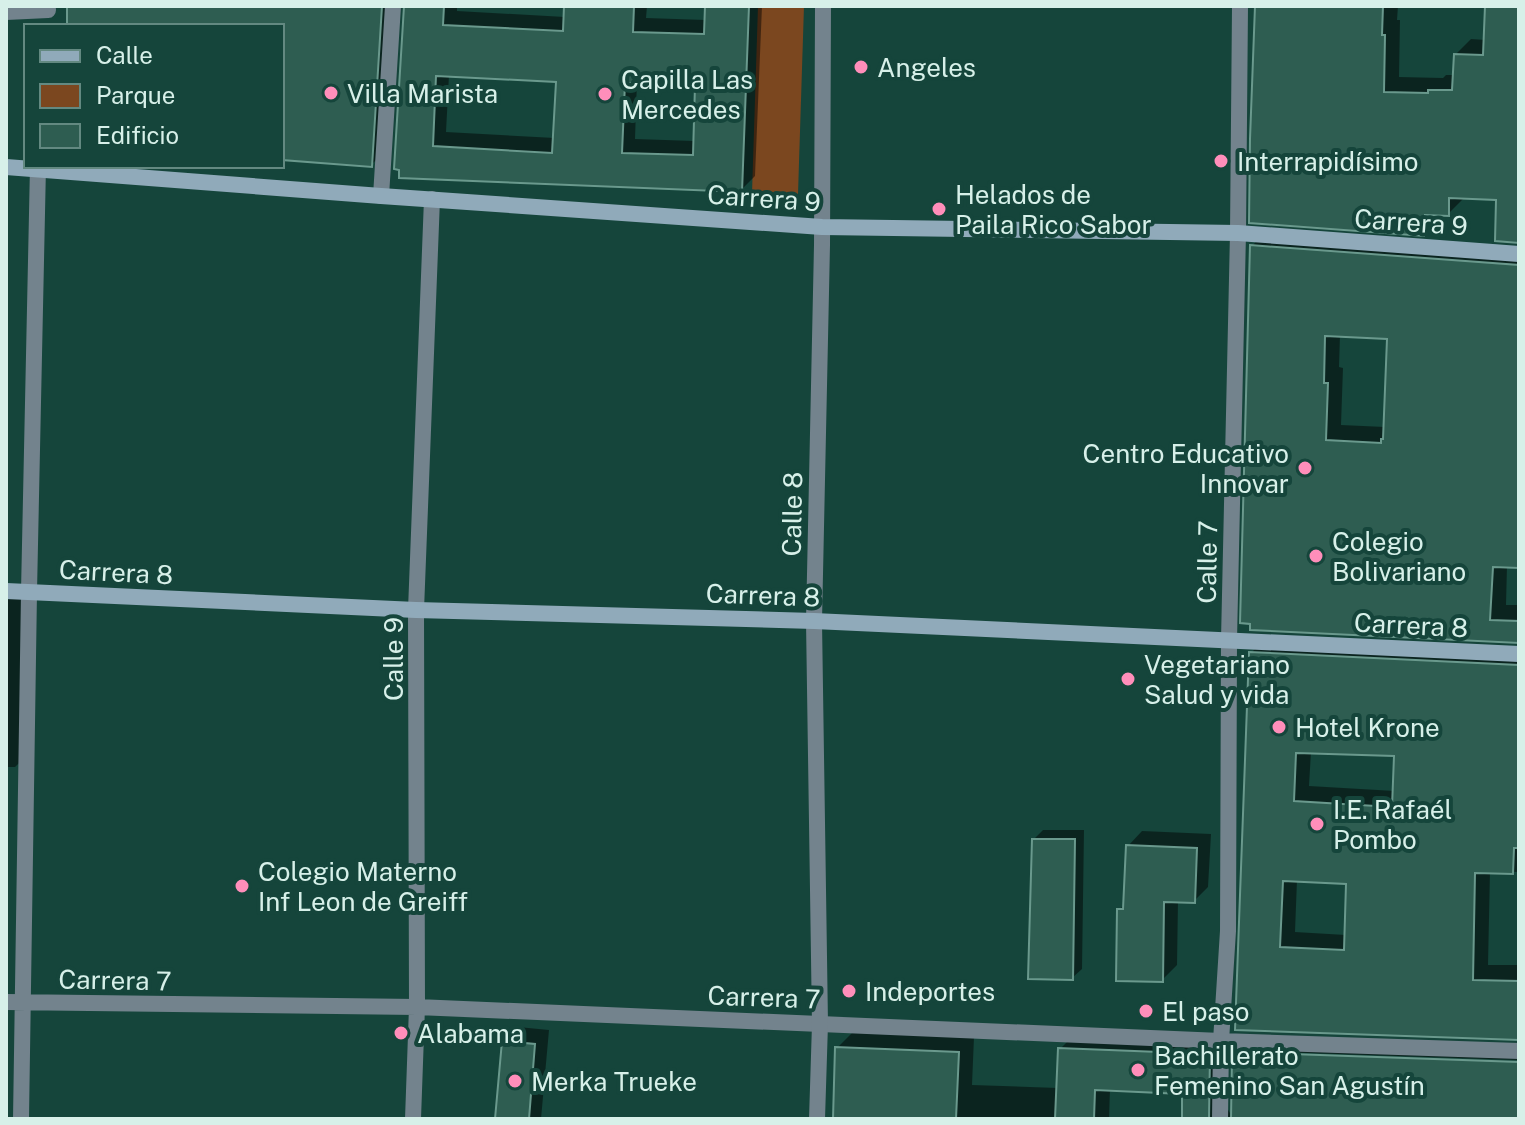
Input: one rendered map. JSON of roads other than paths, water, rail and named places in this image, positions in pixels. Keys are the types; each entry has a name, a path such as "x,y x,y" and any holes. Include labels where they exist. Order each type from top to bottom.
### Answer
{"main road":[{"name":"Carrera 9","path":"50,168 381,196 822,227 1238,233 1519,254"},
{"name":"Carrera 8","path":"6,591 416,610 814,621 1519,654"}],"street":[{"path":"381,196 393,6"},
{"name":"Calle 8","path":"817,1119 820,1024 814,621 823,6"},
{"name":"Calle 7","path":"1220,1119 1228,931 1229,640 1240,6"},
{"path":"6,12 48,14"},
{"path":"21,1119 14,1003 29,592 38,168"},
{"name":"Calle 9","path":"413,1119 417,1007 416,610 432,199"},
{"name":"Carrera 7","path":"14,1003 417,1007 1519,1051"}],"place":[{"name":"Angeles","path":"861,67"},
{"name":"Villa Marista","path":"331,93"},
{"name":"Capilla Las Mercedes","path":"605,94"},
{"name":"Interrapidísimo","path":"1221,161"},
{"name":"Helados de Paila Rico Sabor","path":"939,209"},
{"name":"Centro Educativo Innovar","path":"1305,468"},
{"name":"Colegio Bolivariano","path":"1316,556"},
{"name":"Vegetariano Salud y vida","path":"1128,679"},
{"name":"Hotel Krone","path":"1279,727"},
{"name":"I.E. Rafaél Pombo","path":"1317,824"},
{"name":"Colegio Materno Inf Leon de Greiff","path":"242,886"},
{"name":"Indeportes","path":"849,991"},
{"name":"El paso","path":"1146,1011"},
{"name":"Alabama","path":"401,1033"},
{"name":"Bachillerato Femenino San Agustín","path":"1138,1070"},
{"name":"Merka Trueke","path":"515,1081"}]}
